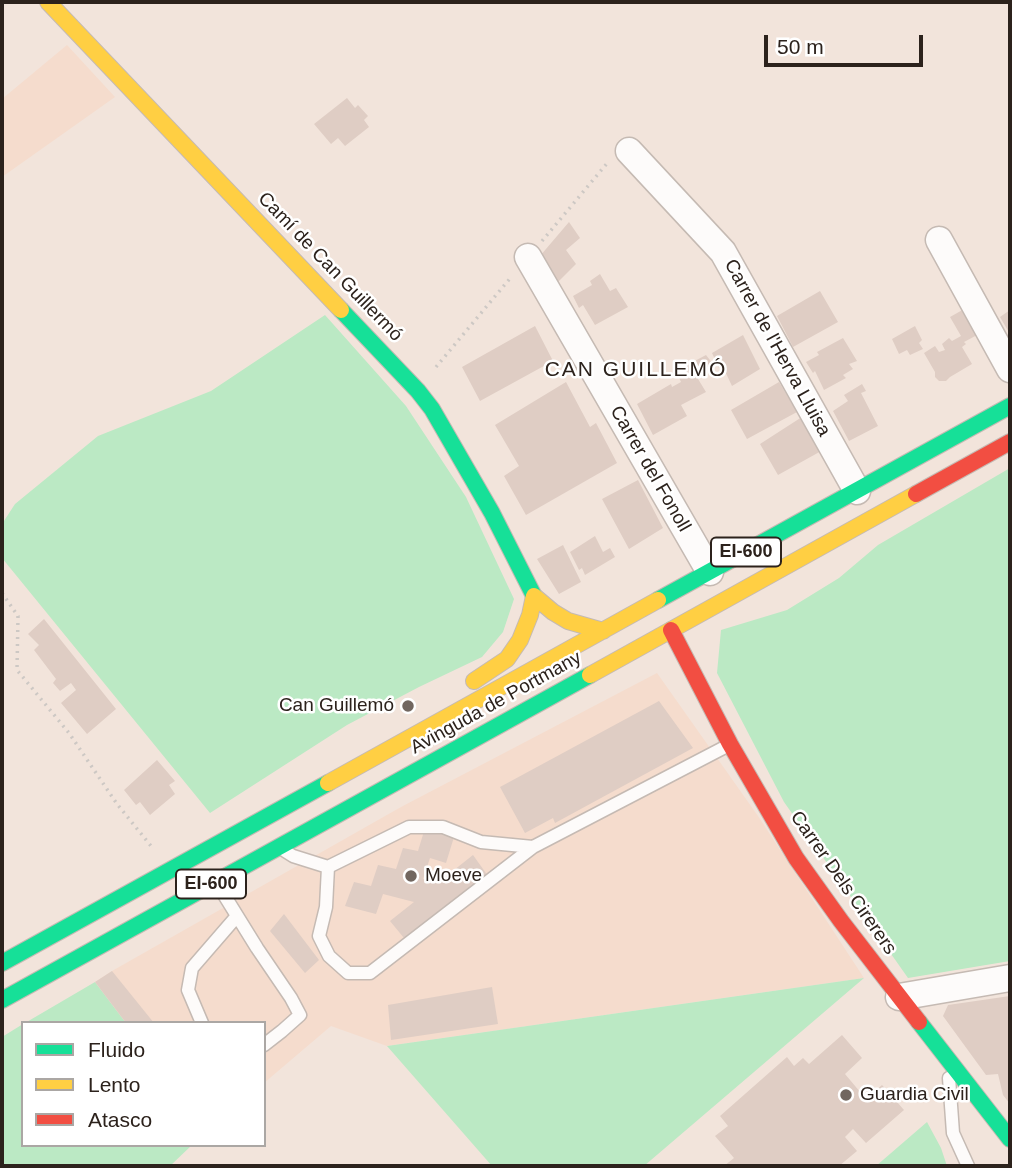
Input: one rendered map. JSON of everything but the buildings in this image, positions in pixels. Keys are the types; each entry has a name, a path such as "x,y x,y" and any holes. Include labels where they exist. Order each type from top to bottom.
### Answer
{"main road":[{"name":"Camí de Can Guillermó","path":"48,2 418,391 432,409 492,513 534,596"},
{"name":"Avinguda de Portmany","path":"2,962 1010,406"},
{"name":"Avinguda de Portmany","path":"2,1000 1010,442"},
{"path":"465,686 507,659 520,640 534,596 568,621 603,631"},
{"name":"Carrer Dels Cirerers","path":"671,631 730,744 796,858 898,997 1010,1139"},
{"path":"218,844 268,800"}],"street":[{"name":"Carrer de l'Herva Lluisa","path":"629,151 723,252 857,491"},
{"path":"939,240 1010,369"},
{"name":"Carrer del Fonoll","path":"528,257 710,572"},
{"path":"898,997 1010,978"}],"lane":[{"path":"328,867 327,907 319,936 329,956 348,973 370,973 533,847 730,744"},
{"path":"279,846 293,856 328,867 409,827 443,827 481,842 533,847"},
{"path":"216,881 300,1015 266,1043"},
{"path":"201,1021 188,990 192,968 237,916"},
{"path":"948,1060 953,1133 968,1166"}],"path":[{"path":"2,593 18,616 17,670 69,733 117,804 170,870"}],"shaded area":[{"path":"67,45 115,97 2,177 2,99"},
{"path":"657,673 758,816 864,978 387,1046 331,1026 266,1081 266,1021 124,1021 95,982 401,807"}],"green space":[{"path":"325,315 406,406 466,497 514,599 503,632 482,657 347,725 210,813 2,558 2,524 15,504 98,436 211,391"},
{"path":"1010,468 1010,961 908,978 784,802 717,673 721,630 787,610 839,578 878,545"},
{"path":"864,978 644,1166 492,1166 387,1046"},
{"path":"95,982 124,1021 28,1021"},
{"path":"21,1025 21,1147 190,1147 170,1166 2,1166 2,1037"},
{"path":"927,1122 947,1166 876,1166"}],"traffic: fast":[{"path":"341,310 432,409 492,513 534,596"},
{"path":"658,600 1010,406"},
{"path":"2,1000 590,675"},
{"path":"2,963 328,783"},
{"path":"919,1022 1010,1139"}],"traffic: slow":[{"path":"48,2 341,310"},
{"path":"590,675 916,494"},
{"path":"474,681 507,659 520,640 534,596 568,621 603,631"},
{"path":"328,783 658,600"}],"traffic: jam":[{"path":"916,494 1010,442"},
{"path":"671,630 730,744 796,858 919,1022"}],"place":[{"name":"Can Guillemó","path":"408,706"},
{"name":"Moeve","path":"411,876"},
{"name":"Guardia Civil","path":"846,1095"}],"district":[{"name":"CAN GUILLEMÓ","path":"636,370"}]}
